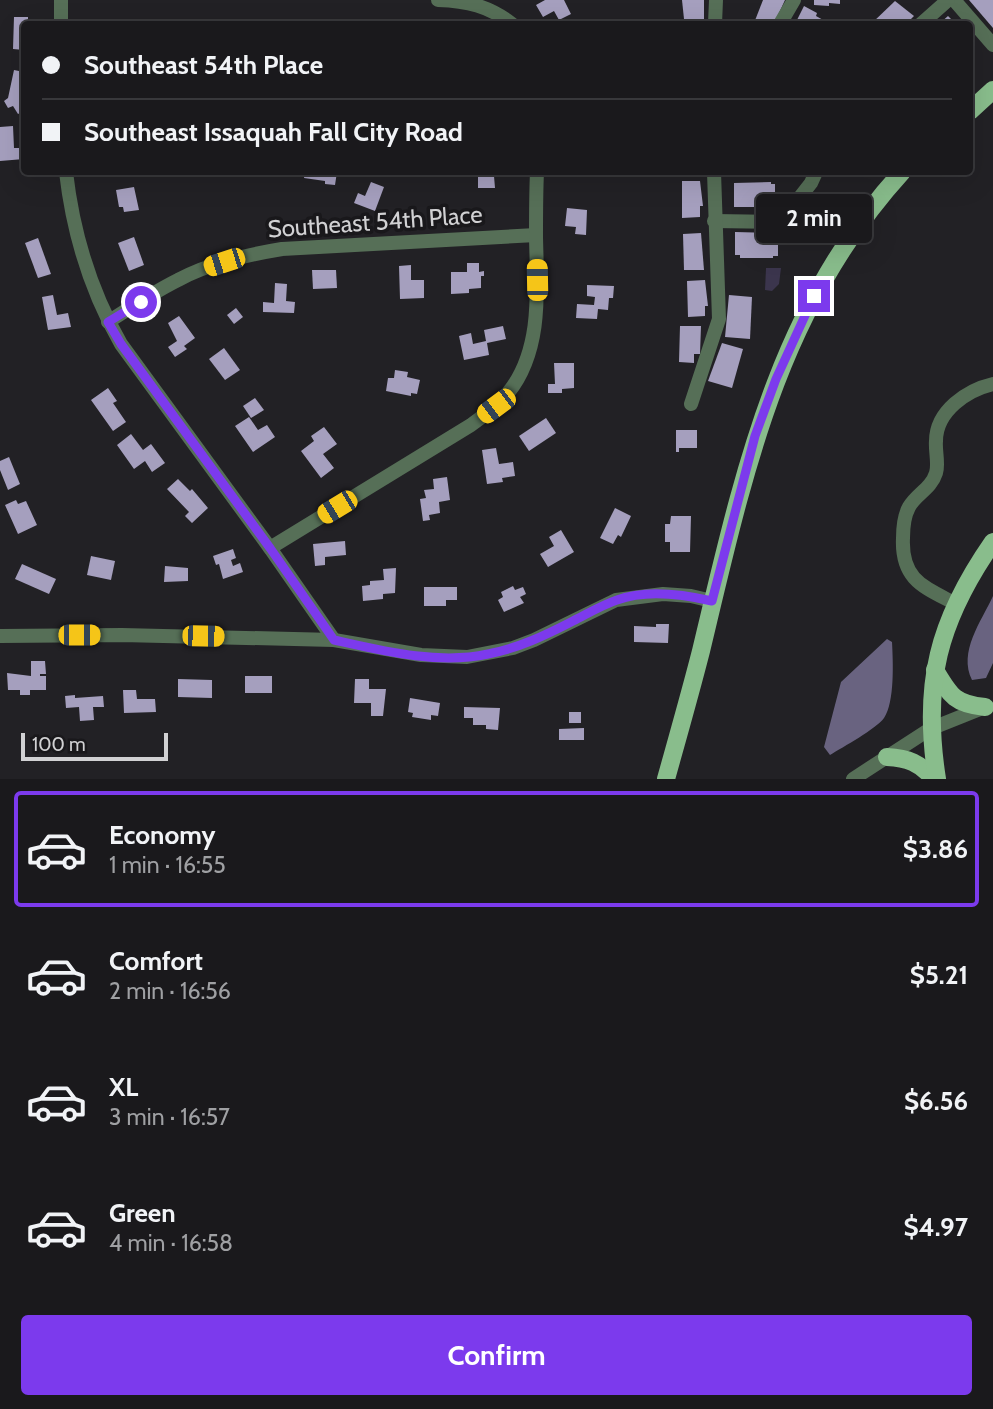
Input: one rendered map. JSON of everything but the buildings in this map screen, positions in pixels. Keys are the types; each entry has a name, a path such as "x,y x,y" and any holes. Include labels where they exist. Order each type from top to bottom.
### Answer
{"main road":[{"path":"973,95 993,77"},
{"path":"973,108 993,90"},
{"path":"666,779 755,436 787,354 814,296 894,175"},
{"path":"935,779 930,729 935,670 945,628 975,568 993,542"},
{"path":"935,670 956,700 967,705 989,706"},
{"path":"887,757 911,760 935,779"}],"street":[{"path":"61,0 61,21"},
{"path":"438,0 463,1 478,5 508,21"},
{"path":"715,21 716,0"},
{"path":"782,21 794,0"},
{"path":"924,21 948,0"},
{"path":"954,0 972,21"},
{"path":"973,22 993,45"},
{"path":"66,175 76,234 108,322 137,368 270,548 334,640"},
{"path":"270,548 471,425 509,392 521,373 534,333 537,298 537,175"},
{"path":"691,404 719,319 714,175"},
{"path":"714,221 782,220 815,175"},
{"name":"Southeast 54th Place","path":"108,322 179,279 249,254 282,249 536,235"},
{"path":"956,604 928,590 912,578 903,550 905,517 910,504 930,486 937,471 935,437 946,414 954,403 979,387 993,384"},
{"path":"0,636 122,635 334,640 408,654 467,657 486,655 534,640 616,600 663,594 712,601"},
{"path":"853,779 930,729 989,706"}],"shaded area":[{"path":"766,268 781,268 779,284 772,291 765,290"},
{"path":"993,596 993,663 986,678 972,680 968,669 969,648"},
{"path":"887,639 892,642 893,670 888,711 874,727 830,755 824,747 841,682"}],"route":[{"path":"141,302 108,322 137,368 270,548 334,640 421,655 467,657 486,655 534,640 616,600 663,594 712,601 755,436 797,329 814,296"}]}
